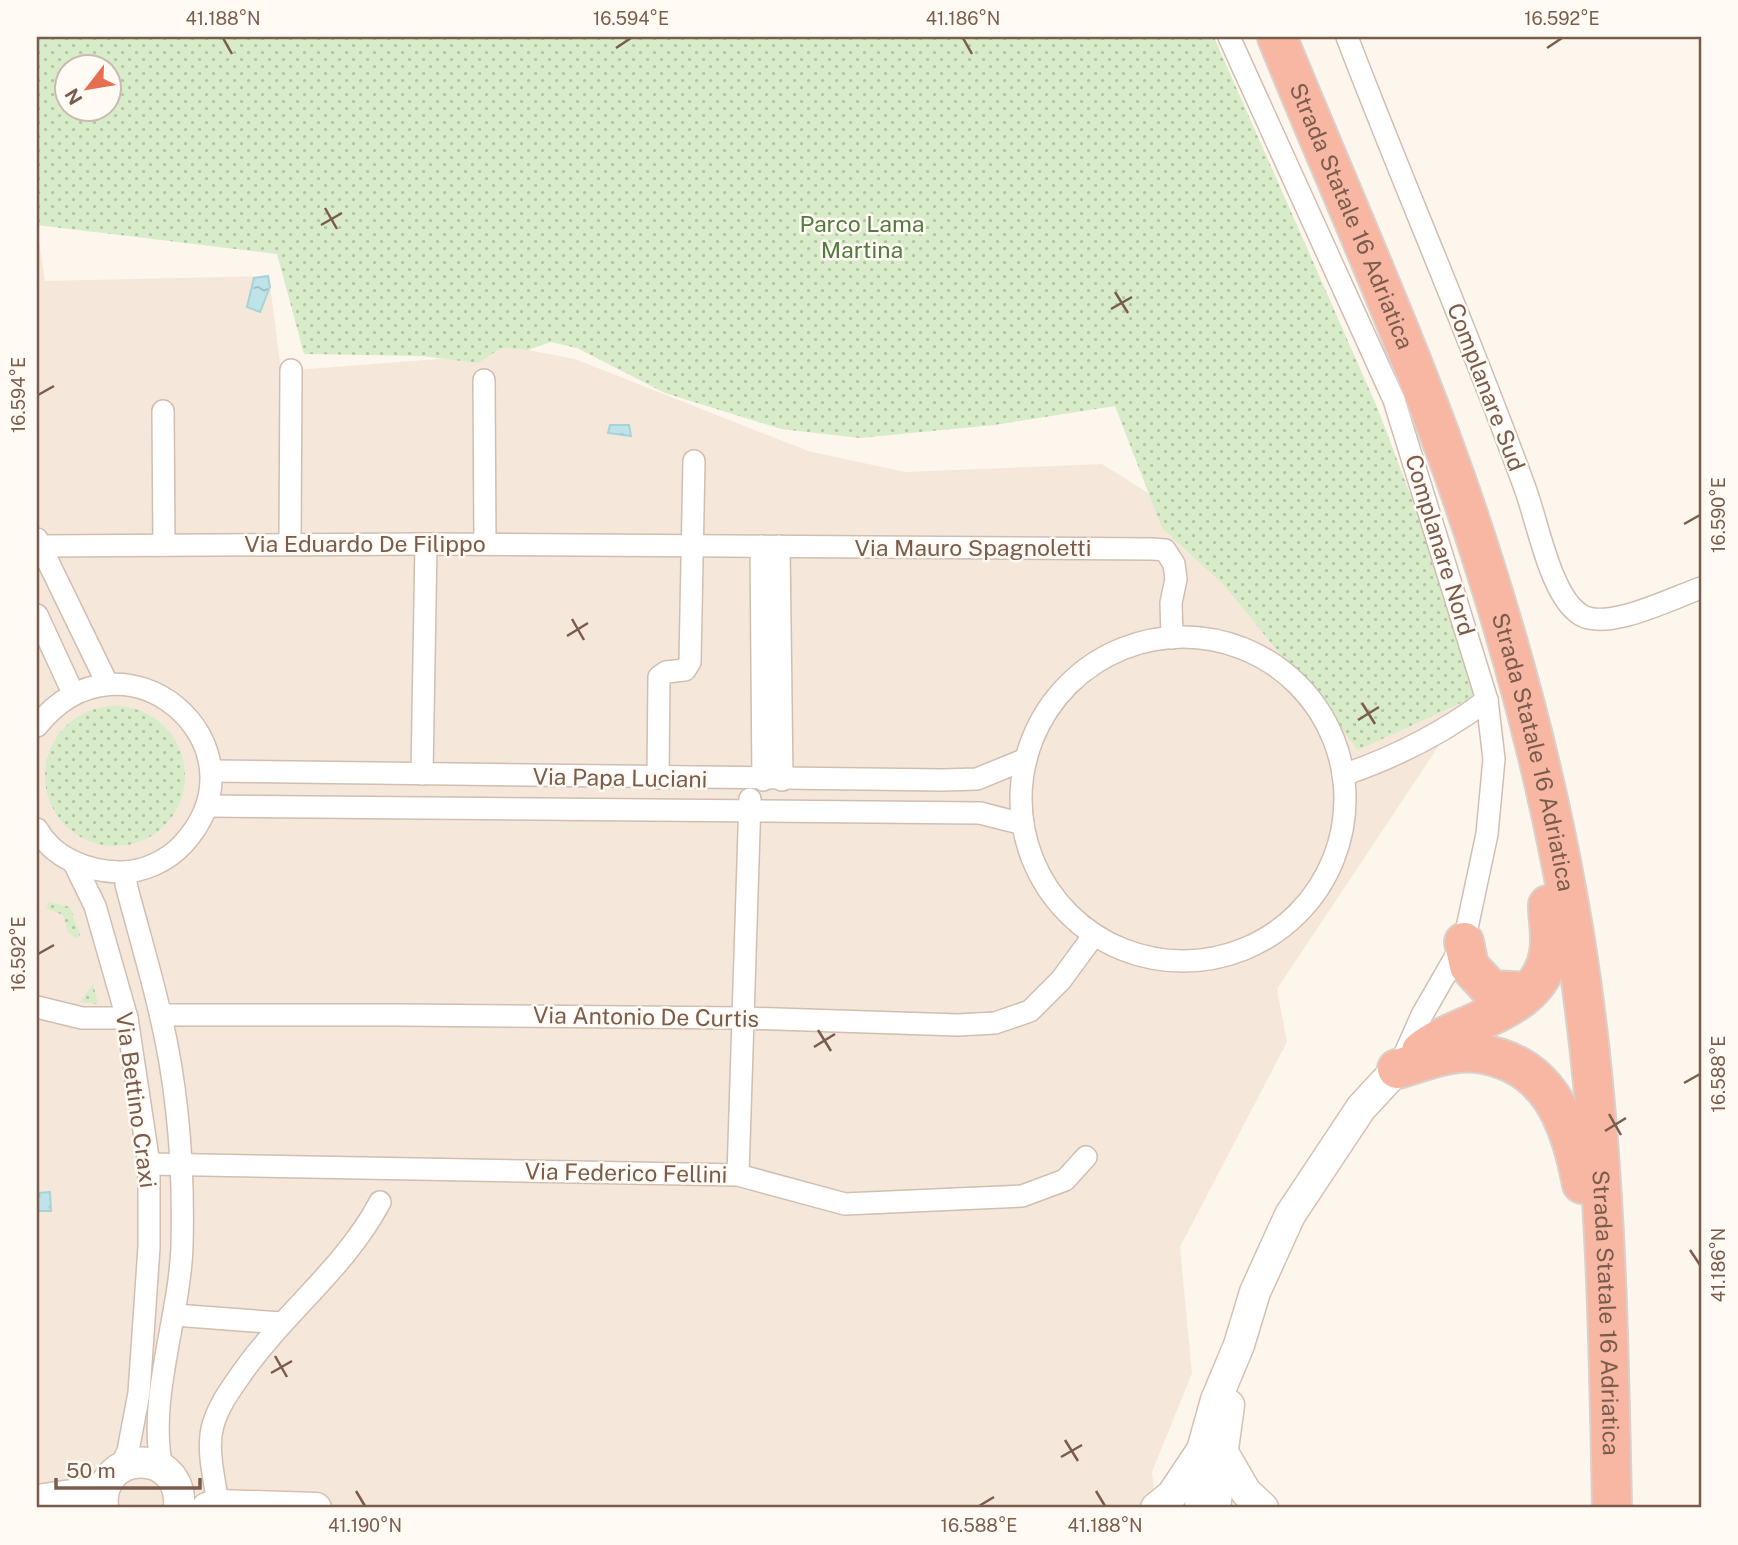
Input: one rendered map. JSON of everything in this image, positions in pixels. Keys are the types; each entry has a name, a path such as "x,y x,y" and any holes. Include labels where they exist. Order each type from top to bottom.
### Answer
{"highway":[{"name":"Strada Statale 16 Adriatica","path":"1277,37 1450,462 1488,578 1545,795 1586,1022 1601,1175 1610,1326 1612,1508"},
{"name":"Strada Statale 16 Adriatica","path":"1303,37 1440,368 1476,466 1506,555 1536,660 1576,827 1597,932 1621,1123 1635,1338 1637,1508"},
{"path":"1398,1069 1431,1042 1493,1014 1528,992 1542,976 1549,953 1545,795"},
{"path":"1464,942 1469,966 1491,990 1528,992"},
{"path":"1398,1069 1437,1056 1475,1053 1518,1066 1552,1096 1573,1137 1610,1326"}],"main road":[{"path":"1200,1508 1213,1453 1229,1406 1239,1345 1255,1292 1290,1215 1361,1108 1398,1069"},
{"path":"1156,1508 1172,1496 1213,1453"},
{"path":"1213,1453 1215,1508"},
{"path":"1213,1453 1263,1508"},
{"path":"51,1503 110,1487 141,1462 172,1487 212,1507 316,1508"}],"street":[{"name":"Complanare Nord","path":"1229,37 1394,400 1487,699 1494,759 1488,821 1464,942 1422,1015 1398,1069"},
{"name":"Complanare Sud","path":"1347,37 1506,434 1561,595 1582,616 1594,620 1610,620 1701,588"},
{"path":"290,544 292,370"},
{"path":"484,380 485,544"},
{"path":"163,411 164,545"},
{"path":"658,778 659,677 666,672 685,670 690,662 694,461"},
{"path":"37,544 107,683"},
{"name":"Via Eduardo De Filippo","path":"37,544 691,545"},
{"path":"422,774 426,544"},
{"name":"Via Mauro Spagnoletti","path":"691,545 1165,550 1174,564 1176,579 1171,603 1172,638"},
{"path":"738,1175 750,811 765,780 770,546"},
{"path":"37,615 73,693"},
{"path":"1172,638 1202,638 1230,645 1257,656 1283,672 1305,693 1322,718 1335,746 1343,775 1344,809 1339,843 1327,874 1308,902 1275,932 1256,944 1224,957 1191,962 1157,960 1124,951 1094,935 1068,914 1046,887 1031,857 1023,824 1021,792 1026,760 1035,732 1049,706 1068,684 1116,651 1144,642 1172,638"},
{"path":"37,726 51,709 73,693 107,683 137,685 173,703 188,716 203,741 211,771 207,806 195,831 177,851 153,866 127,873 100,872 74,863 55,851 37,829"},
{"path":"1343,775 1389,760 1453,726 1487,699"},
{"name":"Via Papa Luciani","path":"211,771 765,780 977,779 1026,760"},
{"path":"466,808 469,775"},
{"name":"Via Papa Luciani","path":"207,806 980,813 1023,824"},
{"name":"Via Bettino Craxi","path":"74,863 95,906 127,1018 149,1164 149,1247 139,1393 128,1451 110,1487"},
{"name":"Via Bettino Craxi","path":"127,873 126,884 161,1015 182,1166 182,1248 162,1395 159,1452 172,1487"},
{"name":"Via Antonio De Curtis","path":"161,1015 744,1018 958,1025 995,1023 1030,1011 1061,980 1094,935"},
{"path":"37,1007 82,1018 127,1018"},
{"name":"Via Federico Fellini","path":"149,1164 738,1175 845,1204 1023,1196 1065,1180 1086,1157"},
{"path":"212,1507 212,1427 221,1403 281,1324 343,1258 380,1202"},
{"path":"175,1315 281,1324"}],"shaded area":[{"path":"37,227 45,281 269,276 281,371 465,357 501,348 528,350 575,359 808,451 905,472 1102,464 1257,561 1476,690 1277,989 1287,1042 1180,1247 1192,1373 1152,1472 1156,1508 37,1508"}],"green space":[{"name":"Parco Lama Martina","path":"37,37 1214,37 1377,407 1431,549 1476,696 1358,750 1224,585 1162,528 1115,406 994,425 860,438 781,429 665,393 577,348 551,342 528,350 501,348 478,363 422,356 304,354 277,254 37,225"},
{"path":"115,706 142,711 165,726 180,749 185,776 180,803 165,826 142,841 115,846 88,841 65,826 50,803 45,776 50,749 65,726 88,711"},
{"path":"49,902 70,907 80,935 77,939 68,932 63,915 46,908"},
{"path":"93,984 98,1004 80,1002"}],"water":[{"path":"268,276 270,287 260,312 247,307 254,278"},
{"path":"610,425 629,425 631,436 608,433"},
{"path":"50,1192 51,1211 37,1211 37,1193"}]}
